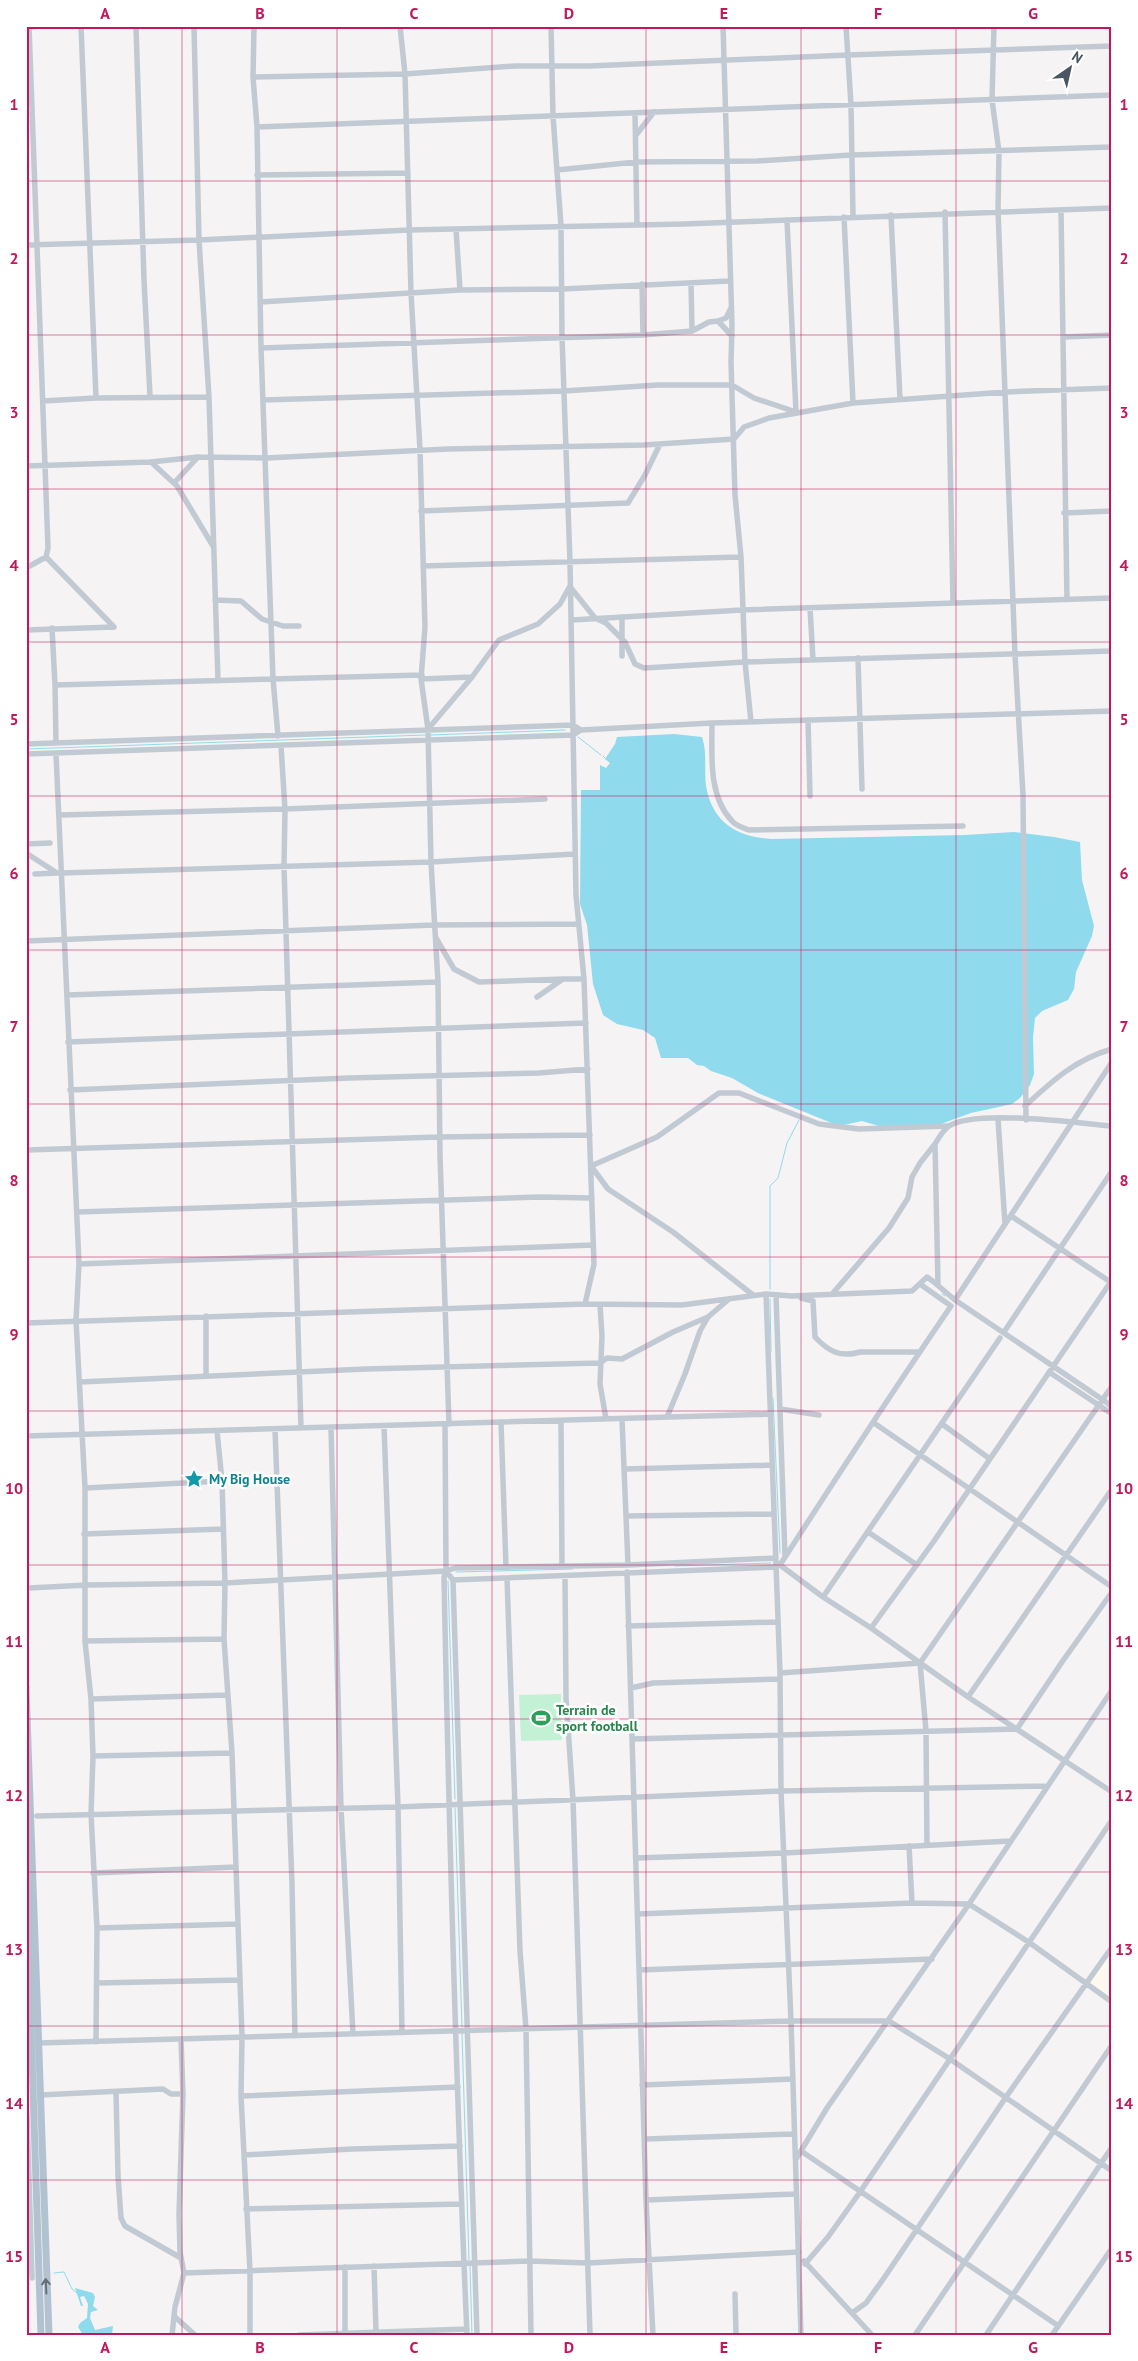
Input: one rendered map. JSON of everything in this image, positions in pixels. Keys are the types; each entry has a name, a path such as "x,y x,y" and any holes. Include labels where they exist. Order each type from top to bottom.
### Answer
{"main road":[{"path":"26,1688 49,2335"},
{"path":"26,1873 32,2278 41,2335"}],"street":[{"path":"26,568 46,557 48,548 28,27 42,26"},
{"path":"81,26 96,398"},
{"path":"136,26 150,396"},
{"path":"194,26 199,240 209,397 218,681"},
{"path":"254,26 253,77 257,127 261,348 273,679 278,736"},
{"path":"299,2335 345,2332 467,2332 469,2264 462,2031 444,1577 446,1571 448,1367 440,1137 440,1028 430,862 427,735 422,677 425,627 420,450 411,293 405,74 400,26"},
{"path":"550,26 553,67 553,116 561,226 562,337 572,620 575,854 578,924 584,979 592,1198 594,1270 586,1304"},
{"path":"723,26 735,495 741,557 745,662 751,722"},
{"path":"846,26 851,105 853,216"},
{"path":"994,26 992,100 999,152 998,210 1015,655 1023,796 1026,1120"},
{"path":"253,77 405,74 515,66 553,67 848,54 1112,46"},
{"path":"257,127 1112,96"},
{"path":"636,135 654,112"},
{"path":"635,113 637,225"},
{"path":"557,170 636,162 726,162 851,155 999,152 1112,147"},
{"path":"257,175 408,173"},
{"path":"26,245 199,240 409,230 637,225 998,210 1112,208"},
{"path":"1061,210 1064,513 1067,600"},
{"path":"944,212 950,396 953,602"},
{"path":"891,215 900,399"},
{"path":"844,217 853,402"},
{"path":"787,220 796,412"},
{"path":"456,229 460,290"},
{"path":"260,302 460,290 562,289 729,281"},
{"path":"691,283 692,331"},
{"path":"642,284 643,334"},
{"path":"261,348 692,331 710,322 726,318 731,308"},
{"path":"718,321 732,336"},
{"path":"1063,337 1112,335"},
{"path":"263,400 564,391 658,385 732,385 754,398 796,412"},
{"path":"26,466 151,462 211,457 266,458 420,450 660,444 734,439 744,427 768,418 853,402 1006,392 1112,388"},
{"path":"43,401 150,396 209,397"},
{"path":"421,511 628,503 645,476 660,444"},
{"path":"174,483 198,458"},
{"path":"151,462 174,483 214,547"},
{"path":"1064,513 1112,511"},
{"path":"26,630 114,627 46,557"},
{"path":"423,566 741,557"},
{"path":"571,586 595,618 606,622 622,640 635,664 644,668 745,662 1112,651"},
{"path":"427,735 499,640 538,624 560,604 571,586"},
{"path":"572,620 742,610 1112,598"},
{"path":"215,600 241,602 262,619 283,626 299,626"},
{"path":"810,608 813,660"},
{"path":"622,617 622,656"},
{"path":"52,628 56,743"},
{"path":"858,658 862,789"},
{"path":"55,685 273,679 472,677"},
{"path":"26,744 278,736 573,735 580,730 712,723 1112,711"},
{"path":"808,720 810,796"},
{"path":"712,723 712,769 718,802 733,823 749,830 963,826"},
{"path":"26,754 281,746 573,725 580,730"},
{"path":"281,746 285,809 284,866 301,1428"},
{"path":"56,754 60,815 59,873 65,938 70,1090 79,1264 76,1320 85,1488 84,1534 87,1585 85,1641 91,1699 93,1756 93,1873 97,1928 96,2042"},
{"path":"60,815 544,799"},
{"path":"26,844 50,843"},
{"path":"26,853 59,873"},
{"path":"35,874 430,862 575,854"},
{"path":"26,940 287,932 434,925 578,924"},
{"path":"435,937 454,969 479,982 584,979"},
{"path":"536,997 563,979"},
{"path":"67,995 438,982"},
{"path":"68,1042 586,1023"},
{"path":"1026,1106 1048,1085 1082,1060 1112,1050"},
{"path":"956,1300 1112,1062"},
{"path":"70,1090 291,1080 539,1073 588,1069"},
{"path":"591,1166 657,1137 719,1094 739,1092 819,1124 859,1129 948,1126 968,1119 1074,1122 1112,1126"},
{"path":"998,1119 1005,1225"},
{"path":"832,1293 889,1228 908,1198 912,1177 920,1163 948,1126"},
{"path":"26,1150 440,1137 590,1135"},
{"path":"927,1278 938,1285 935,1144"},
{"path":"591,1166 608,1189 673,1232 753,1295"},
{"path":"1004,1332 1112,1171"},
{"path":"77,1212 592,1198"},
{"path":"871,1628 917,1565 1111,1282 1011,1216"},
{"path":"79,1264 444,1249 593,1245"},
{"path":"26,1323 586,1304 682,1305 766,1294 794,1296 912,1291 927,1278"},
{"path":"927,1278 1053,1366 1100,1402 1112,1414"},
{"path":"453,1580 564,1576 777,1563 784,1557 845,1463 874,1423 894,1388 951,1306 920,1284"},
{"path":"766,1294 769,1414 777,1563 781,1791 789,1965 801,2335"},
{"path":"776,1295 784,1557"},
{"path":"794,1296 813,1301 815,1338 828,1351 852,1354 860,1352 920,1352"},
{"path":"667,1417 700,1331 708,1318 729,1299"},
{"path":"600,1305 602,1336 600,1384 606,1419"},
{"path":"206,1316 206,1376"},
{"path":"80,1382 300,1372 600,1363 607,1358 622,1359 673,1332 708,1318"},
{"path":"823,1597 1000,1338"},
{"path":"1049,1372 1100,1402 1112,1406"},
{"path":"927,1846 926,1731 920,1664 1112,1386"},
{"path":"780,1409 819,1415"},
{"path":"26,1436 501,1422 561,1422 769,1414"},
{"path":"622,1419 628,1565"},
{"path":"501,1422 506,1567"},
{"path":"561,1422 562,1566"},
{"path":"874,1423 969,1490 1112,1586"},
{"path":"942,1424 990,1459"},
{"path":"384,1426 398,1807 402,2033"},
{"path":"331,1428 341,1808 352,2034"},
{"path":"275,1429 290,1809 294,2036"},
{"path":"217,1431 222,1481 225,1583 224,1639 232,1753 242,2038 241,2096 250,2271 250,2335"},
{"path":"625,1469 772,1465"},
{"path":"85,1488 222,1481"},
{"path":"968,1697 1112,1489"},
{"path":"627,1516 774,1514"},
{"path":"84,1534 223,1530"},
{"path":"868,1532 917,1565"},
{"path":"29,1588 87,1585 225,1583 281,1578 335,1578 446,1571 455,1568 777,1563 968,1697 1112,1792"},
{"path":"446,1571 453,1580 454,1804 462,2031 458,2087 461,2204 477,2335"},
{"path":"627,1572 642,2085 653,2335"},
{"path":"564,1576 566,1707 573,1800 590,2335"},
{"path":"507,1578 520,1951 526,2029 531,2335"},
{"path":"1018,1729 1062,1662 1112,1592"},
{"path":"628,1626 778,1622"},
{"path":"85,1641 224,1639"},
{"path":"631,1688 652,1683 780,1676 920,1664"},
{"path":"795,2161 827,2108 932,1959 1112,1690"},
{"path":"91,1699 228,1695"},
{"path":"632,1739 1018,1729"},
{"path":"93,1756 232,1753"},
{"path":"37,1816 398,1807 781,1791 1047,1786"},
{"path":"805,2264 828,2237 860,2192 1112,1820"},
{"path":"636,1858 784,1853 1010,1841"},
{"path":"909,1846 912,1903"},
{"path":"93,1873 236,1867"},
{"path":"638,1914 912,1903 969,1904 1030,1943 1112,2002"},
{"path":"97,1928 238,1924"},
{"path":"852,2313 866,2303 1006,2097 1112,1947"},
{"path":"639,1970 932,1959"},
{"path":"97,1983 240,1980"},
{"path":"38,2044 791,2020 889,2021 950,2059 1112,2170"},
{"path":"172,2335 174,2316 184,2273 181,2258 179,2188 183,2094 180,2039"},
{"path":"915,2335 1112,2045"},
{"path":"642,2085 793,2079"},
{"path":"241,2096 458,2087"},
{"path":"40,2095 163,2090 171,2094 183,2094"},
{"path":"116,2092 121,2218 125,2226 181,2258"},
{"path":"27,2114 32,2278"},
{"path":"645,2139 794,2134"},
{"path":"244,2156 352,2149 460,2146"},
{"path":"986,2335 1112,2148"},
{"path":"801,2151 1057,2325"},
{"path":"646,2200 796,2194"},
{"path":"246,2209 461,2204"},
{"path":"1054,2334 1057,2325 1112,2248"},
{"path":"184,2273 529,2261 588,2263 650,2258 799,2252"},
{"path":"799,2252 805,2264 869,2333"},
{"path":"374,2266 376,2332"},
{"path":"345,2267 345,2332"},
{"path":"735,2294 736,2335"},
{"path":"174,2316 195,2335"}],"shaded area":[{"path":"1112,1951 1112,2000 1089,1984"}],"green space":[{"name":"Terrain de sport football","path":"561,1694 562,1740 521,1741 519,1695"}],"water":[{"path":"674,734 702,737 705,750 707,791 716,813 730,827 739,832 760,838 965,835 1014,832 1080,842 1082,880 1094,926 1092,936 1076,972 1074,989 1068,1000 1042,1011 1035,1018 1033,1037 1034,1074 1030,1085 1020,1098 1012,1104 971,1113 938,1125 879,1126 862,1121 839,1126 758,1093 732,1078 697,1065 688,1058 661,1058 655,1038 643,1030 617,1024 603,1015 593,984 587,925 580,904 581,790 600,790 600,765 606,768 610,763 605,759 615,744 617,737"},
{"path":"75,2288 93,2293 95,2297 93,2306 98,2310 91,2312 90,2318 95,2330 113,2326 112,2334 83,2335 78,2327 87,2318 88,2304 84,2296 80,2297 83,2306 81,2306"}],"waterway":[{"path":"431,735 565,730"},
{"path":"26,749 425,735"},
{"path":"578,737 601,755"},
{"path":"770,1289 770,1186 778,1178 787,1143 799,1120"},
{"path":"770,1299 771,1351"},
{"path":"773,1398 780,1553"},
{"path":"1107,1406 1112,1410"},
{"path":"675,1566 771,1563"},
{"path":"456,1572 573,1569"},
{"path":"448,1581 455,1799"},
{"path":"455,1808 462,2027"},
{"path":"462,2034 469,2260"},
{"path":"470,2266 472,2335"},
{"path":"54,2273 64,2272 72,2289 77,2293"}],"place":[{"name":"My Big House","path":"194,1479"},
{"name":"Terrain de sport football","path":"541,1718"}]}
